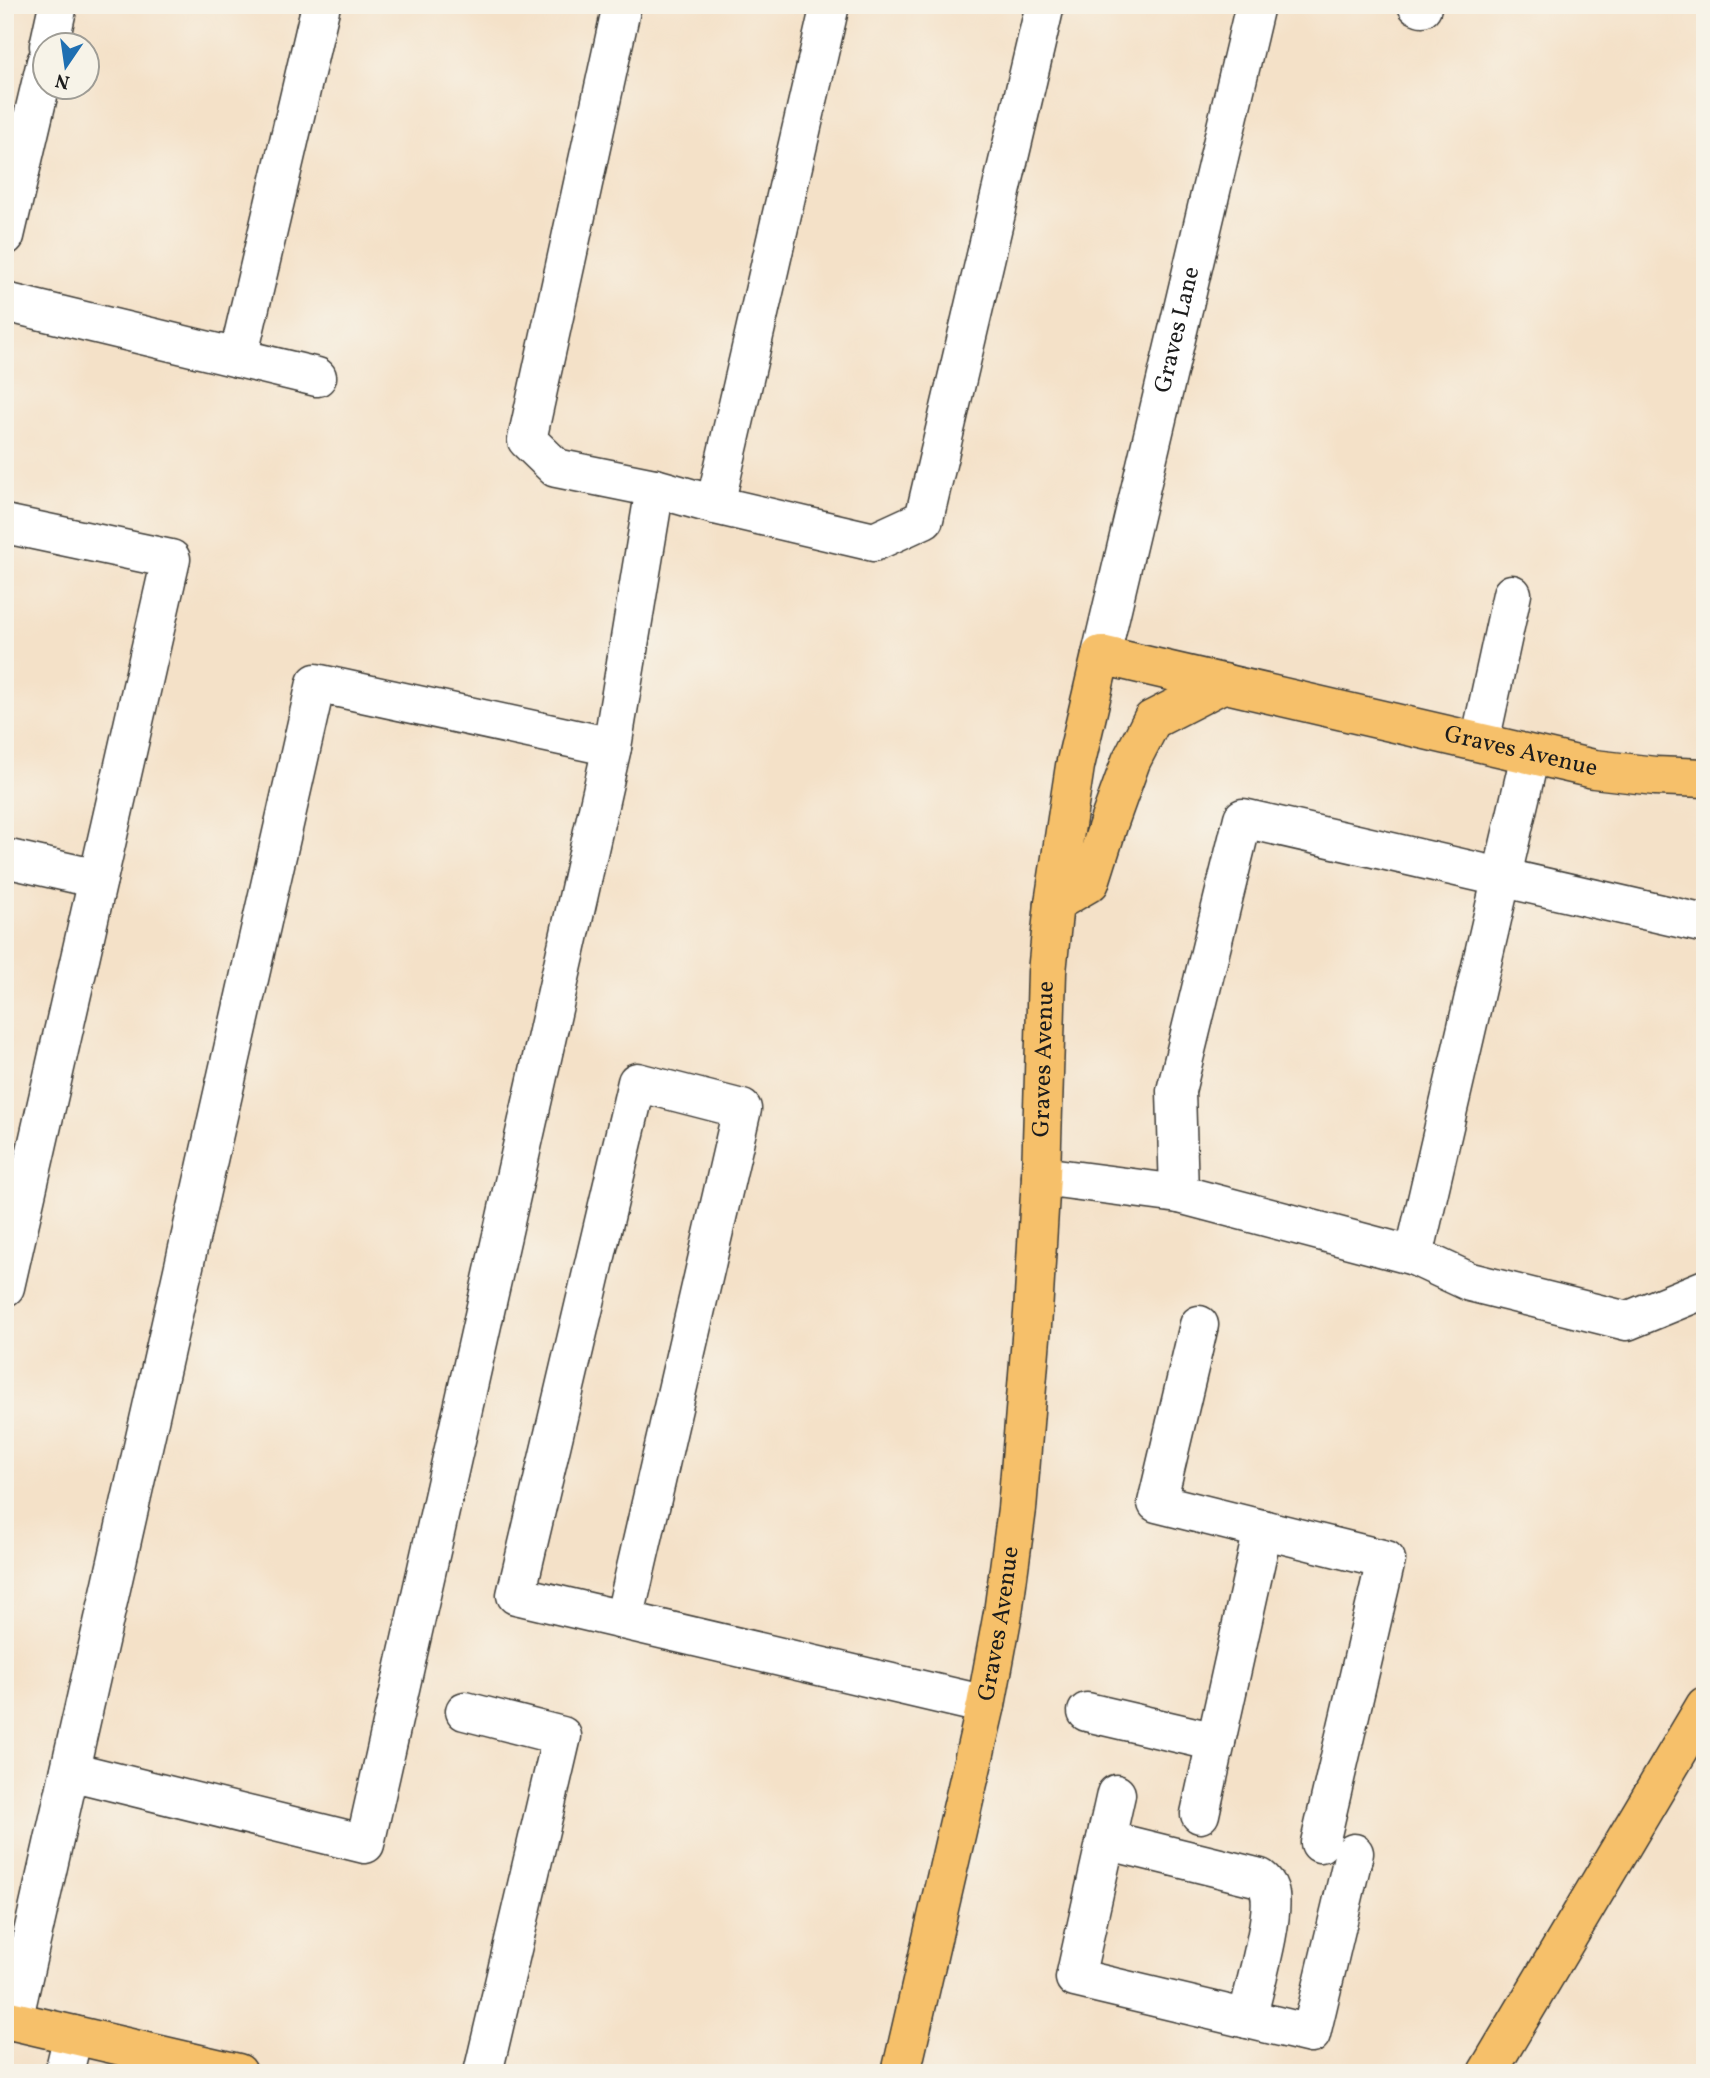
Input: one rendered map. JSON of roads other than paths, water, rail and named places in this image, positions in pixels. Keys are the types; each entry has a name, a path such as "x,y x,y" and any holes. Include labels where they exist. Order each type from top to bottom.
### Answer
{"main road":[{"name":"Graves Avenue","path":"901,2073 986,1704 1003,1613 1017,1509 1033,1313 1041,1176 1047,972 1054,903 1075,766 1101,655 1594,769 1705,778"},
{"path":"1054,903 1090,882 1131,761 1152,720 1224,683"},
{"path":"1487,2073 1705,1706"},
{"path":"9,2020 238,2073"}],"street":[{"path":"52,32 58,5"},
{"path":"238,358 321,5"},
{"path":"622,5 527,440 556,468 655,488 715,505 874,542 924,519 1045,5"},
{"path":"715,505 830,5"},
{"name":"Graves Lane","path":"1101,655 1255,5"},
{"path":"5,236 36,102"},
{"path":"5,302 317,377"},
{"path":"70,1771 365,1844 612,747 655,488"},
{"path":"5,524 171,559 5,1287"},
{"path":"1480,742 1512,594"},
{"path":"9,2020 70,1771 316,683 612,747"},
{"path":"1414,1256 1530,755"},
{"path":"1179,1195 1176,1091 1243,818 1705,924"},
{"path":"5,858 98,879"},
{"path":"624,1620 742,1109 637,1082 516,1595 986,1704"},
{"path":"1041,1176 1179,1195 1414,1256 1470,1282 1627,1321 1705,1289"},
{"path":"1116,1794 1074,1978 1311,2034 1337,1848 1386,1560 1157,1503 1199,1325"},
{"path":"1200,1814 1263,1529"},
{"path":"465,1711 562,1736 484,2073"},
{"path":"1087,1712 1216,1742"},
{"path":"1106,1840 1259,1878 1266,1883 1270,1892 1271,1915 1247,2019"},
{"path":"64,2073 73,2035"}]}
